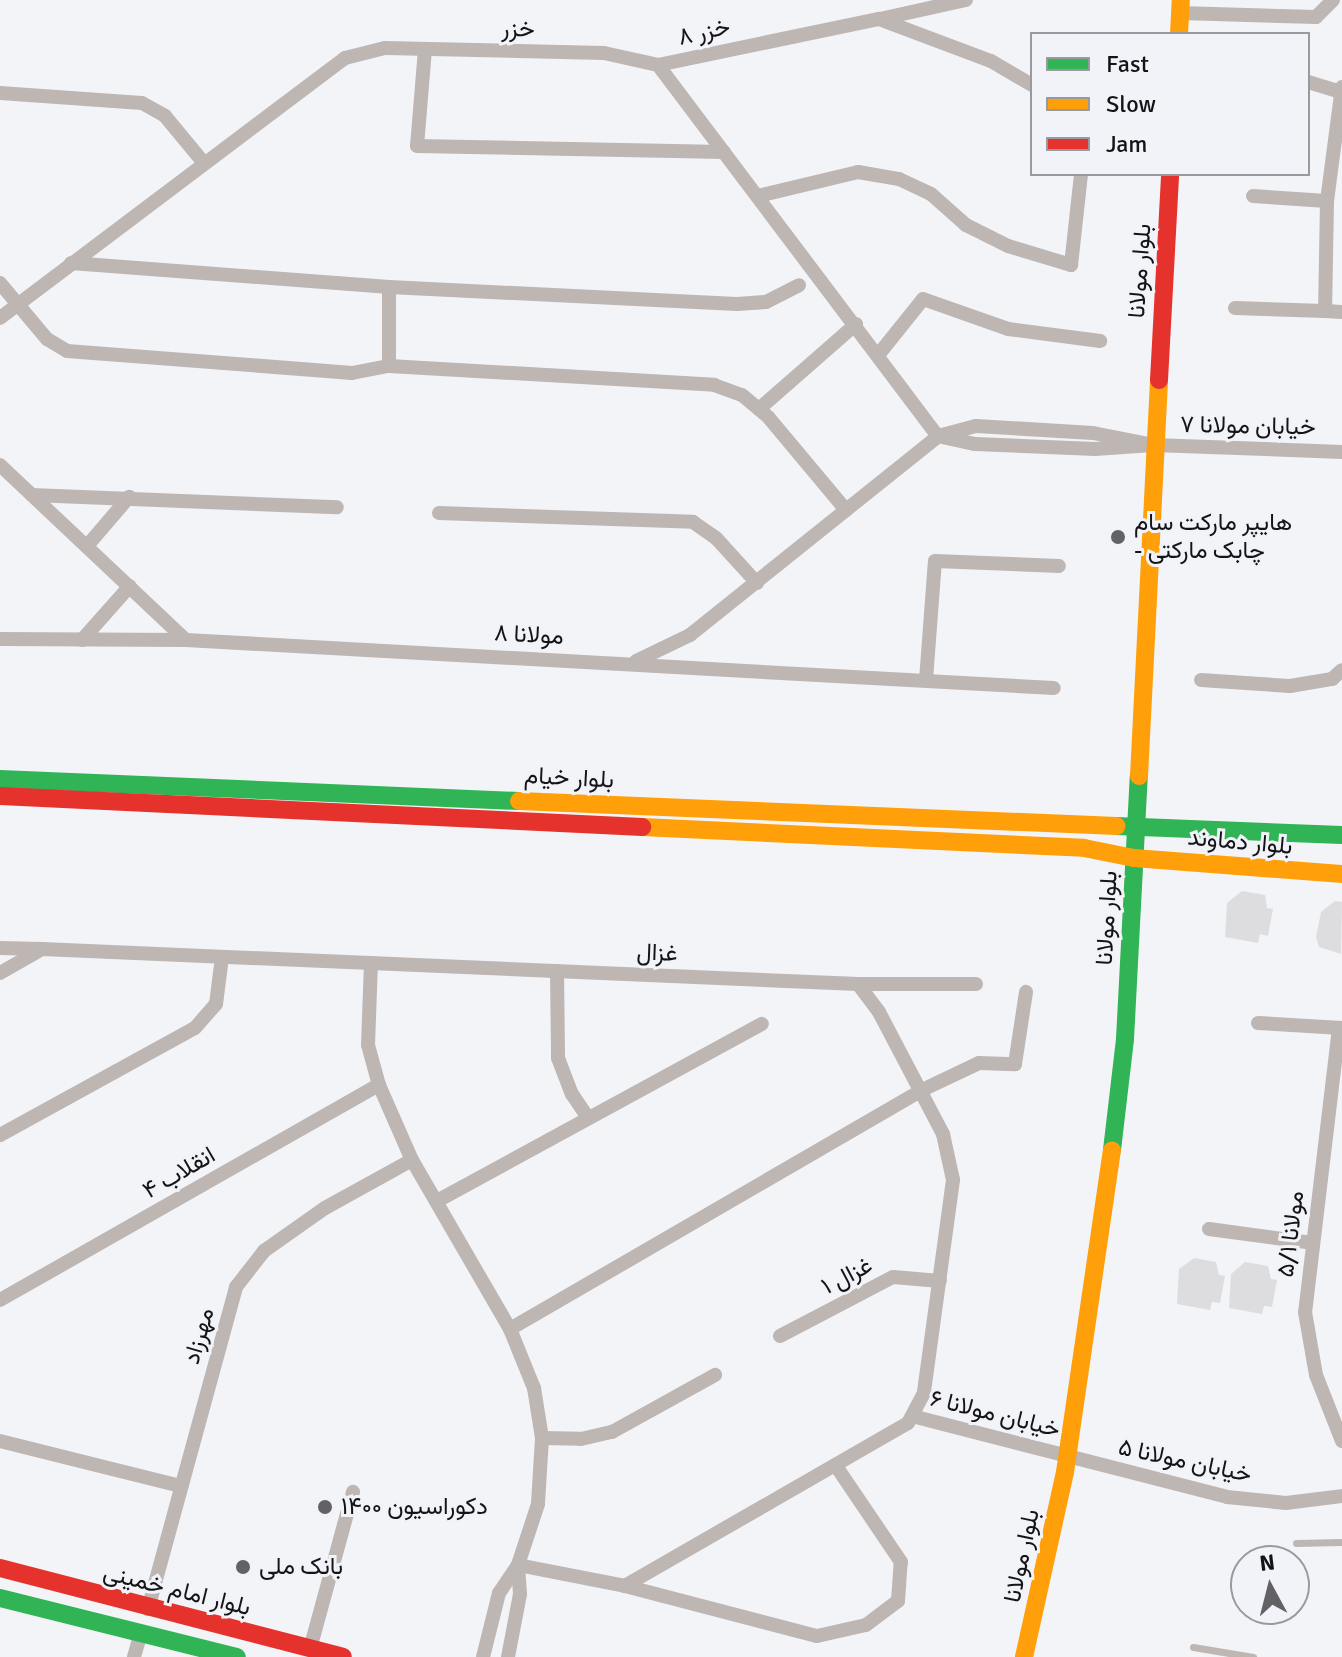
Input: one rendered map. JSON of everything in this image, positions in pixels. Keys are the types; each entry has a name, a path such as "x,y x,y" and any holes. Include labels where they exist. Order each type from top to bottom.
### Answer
{"street":[{"name":"خزر ۸","path":"658,65 966,0"},
{"path":"1179,32 1180,7 1316,17 1333,0"},
{"path":"879,19 991,61 1030,84"},
{"name":"خزر","path":"0,318 203,162 345,58 385,48 604,53 658,65"},
{"path":"425,49 417,146 724,152"},
{"path":"658,65 938,436 975,444 1080,449 1153,445"},
{"path":"1310,82 1340,89 1327,201 1325,311"},
{"path":"0,93 142,103 165,116 203,162"},
{"path":"758,196 858,172 899,179 931,194 966,225 1008,246 1071,265 1081,176"},
{"name":"بلوار مولانا","path":"1024,1657 1067,1455 1100,1256 1125,1039 1153,445 1170,176"},
{"path":"1253,196 1327,201"},
{"path":"71,263 389,287 737,304 766,302 799,285"},
{"path":"0,283 47,339 67,351 352,373 389,366 714,385 742,395 759,409 846,510"},
{"path":"389,287 389,366"},
{"path":"879,354 923,299 1008,329 1100,341"},
{"path":"1235,308 1342,312"},
{"path":"759,409 856,324"},
{"path":"634,662 690,635 938,436"},
{"name":"خیابان مولانا ۷","path":"1153,445 1342,452"},
{"path":"0,466 186,640"},
{"path":"32,495 337,507"},
{"path":"87,546 129,497"},
{"path":"439,513 693,522 757,583"},
{"path":"926,680 935,561 1059,566"},
{"path":"82,640 130,586"},
{"name":"مولانا ۸","path":"0,639 186,640 634,662 1054,688"},
{"path":"1201,680 1290,686 1332,679 1342,670"},
{"name":"بلوار خیام","path":"0,779 1135,827"},
{"name":"بلوار خیام","path":"0,796 1084,848 1134,858"},
{"name":"بلوار دماوند","path":"1135,827 1342,835"},
{"name":"بلوار دماوند","path":"1134,858 1342,874"},
{"name":"غزال","path":"0,948 858,984 976,984"},
{"path":"0,973 42,949"},
{"path":"0,1135 195,1028 216,1004 222,957"},
{"path":"371,963 368,1045 379,1085 412,1160 510,1329 534,1388 542,1438 538,1504 518,1565 499,1593 483,1657"},
{"path":"557,971 558,1058 572,1094 588,1118"},
{"path":"625,1586 836,1466 912,1416 924,1393 953,1180 943,1134 879,1012 858,984"},
{"path":"510,1329 920,1091 979,1063 1015,1064 1026,992"},
{"path":"1258,1023 1340,1028"},
{"path":"437,1201 762,1024"},
{"name":"مولانا ۵/۱","path":"1340,1028 1305,1312 1316,1375 1342,1441"},
{"name":"انقلاب ۴","path":"0,1300 379,1085"},
{"name":"مهرزاد","path":"148,1609 236,1287 264,1251 325,1208 412,1160"},
{"path":"1209,1229 1312,1243"},
{"name":"غزال ۱","path":"780,1336 893,1277 940,1281"},
{"path":"542,1438 581,1439 612,1432 715,1375"},
{"name":"خیابان مولانا ۶","path":"912,1416 1067,1455"},
{"path":"0,1441 181,1486"},
{"name":"خیابان مولانا ۵","path":"1067,1455 1227,1497 1286,1503 1342,1496"},
{"path":"518,1565 625,1586 817,1636 866,1625 898,1601 901,1562 836,1466"},
{"path":"310,1649 353,1492"},
{"path":"508,1657 520,1594 518,1565"},
{"name":"بلوار امام خمینی","path":"0,1568 148,1609 343,1657"},
{"name":"بلوار امام خمینی","path":"0,1598 237,1657"},
{"path":"134,1657 148,1609"}],"lane":[{"path":"1296,1543 1342,1542"},
{"path":"1193,1647 1253,1657"}],"building":[{"path":"1242,891 1265,895 1267,908 1273,909 1268,936 1260,934 1258,943 1225,937 1227,903"},
{"path":"1335,901 1342,902 1341,954 1319,947 1316,937 1321,912"},
{"path":"1194,1258 1216,1262 1219,1275 1225,1276 1220,1303 1212,1302 1210,1310 1177,1304 1179,1269"},
{"path":"1245,1262 1268,1266 1271,1279 1277,1280 1272,1307 1264,1306 1262,1314 1229,1308 1231,1274"}],"traffic: fast":[{"path":"1112,1150 1125,1039 1139,776"},
{"path":"0,779 519,801"},
{"path":"1116,826 1342,835"},
{"path":"0,1598 237,1657"}],"traffic: slow":[{"path":"1179,32 1181,0"},
{"path":"1139,776 1159,380"},
{"path":"519,801 1116,826"},
{"path":"642,827 1084,848 1134,858 1342,874"},
{"path":"1024,1657 1065,1472 1112,1150"}],"traffic: jam":[{"path":"1159,380 1170,176"},
{"path":"0,796 642,827"},
{"path":"0,1568 343,1657"}],"place":[{"name":"هایپر مارکت سام - چابک مارکتی","path":"1118,537"},
{"name":"دکوراسیون ۱۴۰۰","path":"325,1507"},
{"name":"بانک ملی","path":"243,1567"}]}
